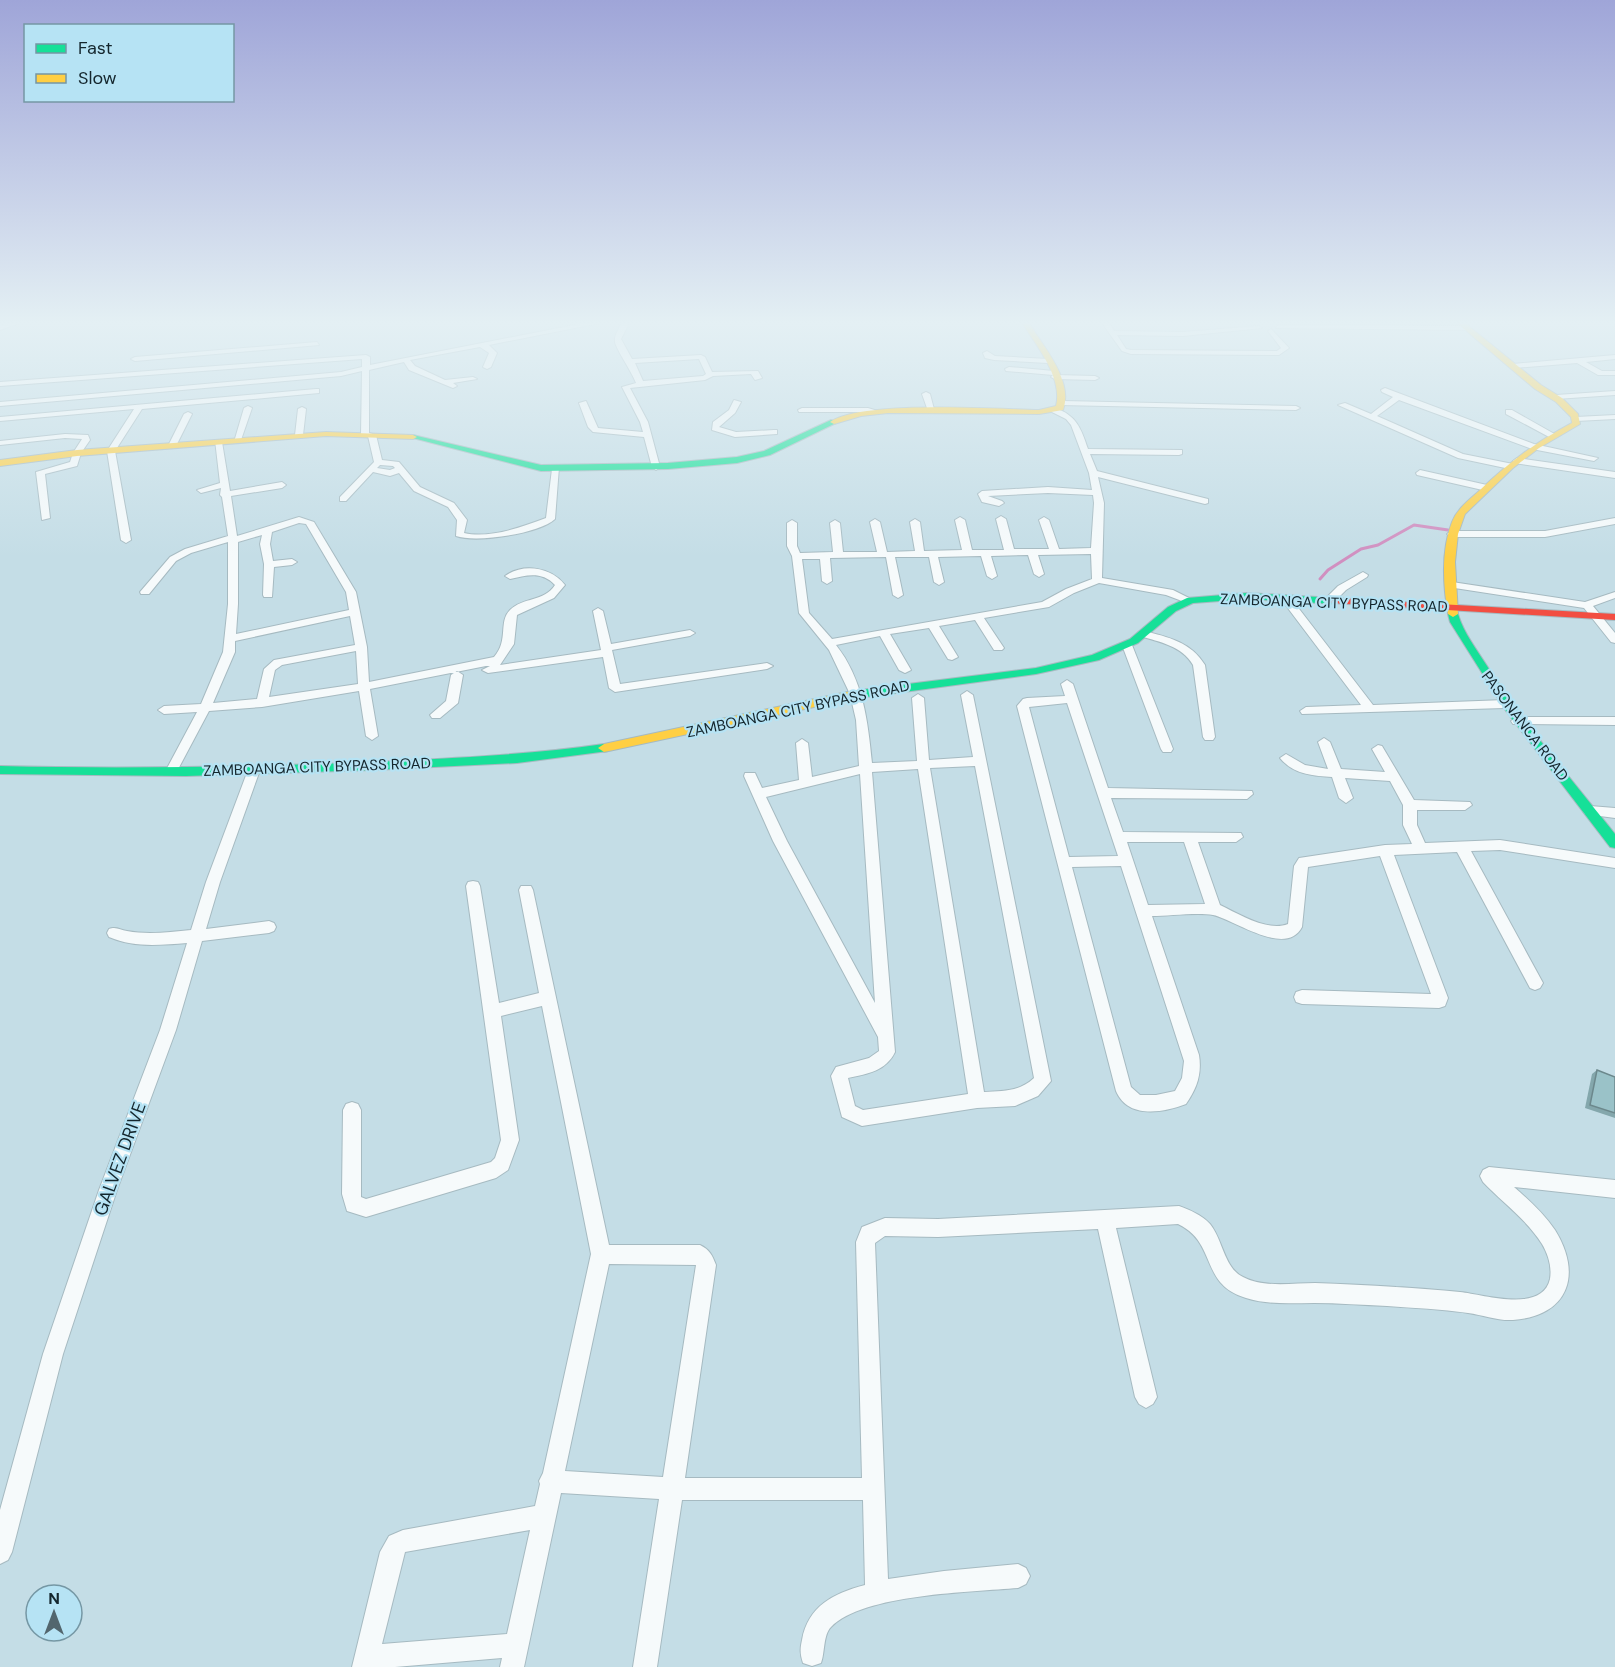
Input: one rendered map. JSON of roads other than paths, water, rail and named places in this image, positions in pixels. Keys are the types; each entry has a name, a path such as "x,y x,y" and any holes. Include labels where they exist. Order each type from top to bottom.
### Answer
{"street":[{"path":"0,405 47,401"},
{"path":"0,419 201,401"},
{"path":"367,401 368,435 375,466"},
{"path":"632,401 649,436 656,467"},
{"path":"928,401 932,411"},
{"path":"1058,401 1059,407 1072,420 1094,473 1098,493 1097,580"},
{"path":"1373,416 1392,401"},
{"path":"1410,401 1536,447 1594,458"},
{"path":"1509,412 1556,435 1564,423 1563,414 1551,401"},
{"path":"1559,401 1576,419 1615,417"},
{"path":"736,402 732,411 716,424 715,428 741,435 774,432"},
{"path":"583,403 592,427 596,430 631,432 649,436"},
{"path":"1342,405 1373,416 1461,456 1615,475"},
{"path":"126,540 111,451 140,406"},
{"path":"0,463 77,453 299,435 368,435 431,439 510,463 556,469 656,467 737,460 767,453 849,417 877,412 1059,407 1296,408"},
{"path":"237,440 248,408"},
{"path":"299,435 302,409"},
{"path":"802,410 877,412"},
{"path":"172,446 188,414"},
{"name":"PASONANCA ROAD","path":"1576,419 1576,424 1572,428 1536,447 1514,464 1461,513 1455,522 1450,544 1452,608 1455,622 1468,648 1505,704 1615,843"},
{"path":"755,429 774,432 789,444"},
{"path":"0,438 85,437 86,440 77,453 74,464 40,472 45,518"},
{"path":"171,772 205,708 229,652 233,604 233,539 218,442"},
{"path":"1086,451 1179,452"},
{"path":"343,499 375,466 396,464 417,489 451,505 458,512 462,520 459,534 465,537 504,533 549,520 552,517 556,469"},
{"path":"1094,473 1205,501"},
{"path":"1420,473 1487,489"},
{"path":"201,490 282,485"},
{"path":"999,503 985,500 982,494 1048,490 1098,493"},
{"path":"1001,519 1010,552"},
{"path":"145,592 173,559 188,551 299,520 309,522 351,592 361,647 364,686 372,736"},
{"path":"960,520 968,553"},
{"path":"1044,520 1055,551"},
{"path":"1452,534 1545,534 1615,521"},
{"path":"875,522 898,596"},
{"path":"915,522 920,554"},
{"path":"792,523 792,546 797,556 804,613 831,643 861,708 887,1052 885,1058 875,1064 842,1072 839,1076 848,1111 854,1116 862,1118 977,1100 1015,1098 1032,1091 1043,1081 967,695"},
{"path":"835,523 838,555"},
{"path":"268,530 265,544 269,564 268,595"},
{"path":"797,556 1096,551"},
{"path":"985,552 992,576"},
{"path":"1032,552 1039,574"},
{"path":"933,554 939,582"},
{"path":"825,555 827,581"},
{"path":"269,564 292,562"},
{"path":"488,670 499,660 509,641 509,621 512,615 520,608 534,605 551,595 560,585 553,577 537,571 510,576"},
{"path":"1329,601 1363,575"},
{"path":"831,643 848,638 1045,605 1097,580 1169,592 1190,601"},
{"path":"1452,585 1590,610 1615,640"},
{"path":"1590,610 1615,595"},
{"name":"ZAMBOANGA CITY BYPASS ROAD","path":"0,770 85,773 254,770 551,756 686,732 856,694 1051,667 1096,658 1127,645 1144,634 1176,606 1190,601 1220,598 1286,599 1452,608 1590,610 1615,617"},
{"path":"1286,599 1369,708"},
{"path":"598,611 605,651 613,670 615,688 767,666"},
{"path":"230,639 355,612"},
{"path":"978,617 998,648"},
{"path":"932,624 952,657"},
{"path":"883,632 905,670"},
{"path":"412,676 423,680 457,675 605,651 690,633"},
{"path":"1144,634 1187,649 1195,657 1199,665 1209,737"},
{"path":"1127,645 1167,749"},
{"path":"262,703 273,664 361,647"},
{"path":"164,710 262,703 499,660"},
{"path":"436,715 452,703 457,675"},
{"path":"1068,684 1193,1065 1189,1086 1180,1098 1143,1105 1135,1103 1125,1091 1023,706 1027,702 1041,700 1072,699"},
{"path":"918,698 923,763 977,1100"},
{"path":"1306,711 1505,704"},
{"path":"1517,721 1615,721"},
{"path":"1324,742 1346,798"},
{"path":"802,743 806,781"},
{"path":"1378,749 1410,805 1410,825 1420,848"},
{"path":"1286,759 1307,771 1395,777"},
{"path":"758,794 867,768 980,761"},
{"name":"GALVEZ DRIVE","path":"0,1552 53,1354 108,1190 168,1030 196,936 254,770"},
{"path":"750,776 780,841 885,1036"},
{"path":"1105,793 1247,794"},
{"path":"1410,805 1465,805"},
{"path":"1590,810 1615,813"},
{"path":"1119,837 1236,837"},
{"path":"1189,837 1214,909"},
{"path":"1141,911 1214,909 1268,931 1291,931 1295,927 1301,866 1304,862 1385,850 1461,846 1518,847 1615,863"},
{"path":"1461,846 1535,983"},
{"path":"1302,997 1439,1001 1440,998 1385,850"},
{"path":"1064,862 1126,861"},
{"path":"352,1110 351,1194 354,1204 366,1209 496,1169 502,1164 510,1140 473,886"},
{"path":"526,890 602,1254 550,1481 543,1516 514,1656 365,1662 392,1552 396,1544 403,1540 543,1516"},
{"path":"114,933 119,937 130,939 196,936 269,927"},
{"path":"492,1011 548,998"},
{"path":"878,1592 872,1489 865,1242 869,1234 885,1227 938,1228 1179,1215 1190,1219 1207,1233 1228,1278 1236,1285 1250,1289 1287,1293 1435,1299 1502,1310 1524,1309 1552,1298 1557,1290 1559,1269 1555,1251 1537,1223 1489,1176 1615,1189"},
{"path":"1105,1220 1146,1396"},
{"path":"602,1254 700,1256 706,1265 645,1667"},
{"path":"550,1481 673,1489 760,1491 872,1489"},
{"path":"812,1654 820,1621 832,1610 878,1592 1018,1576"}],"waterway":[{"path":"1320,579 1328,570 1361,549 1378,545 1414,525 1448,530"}]}
